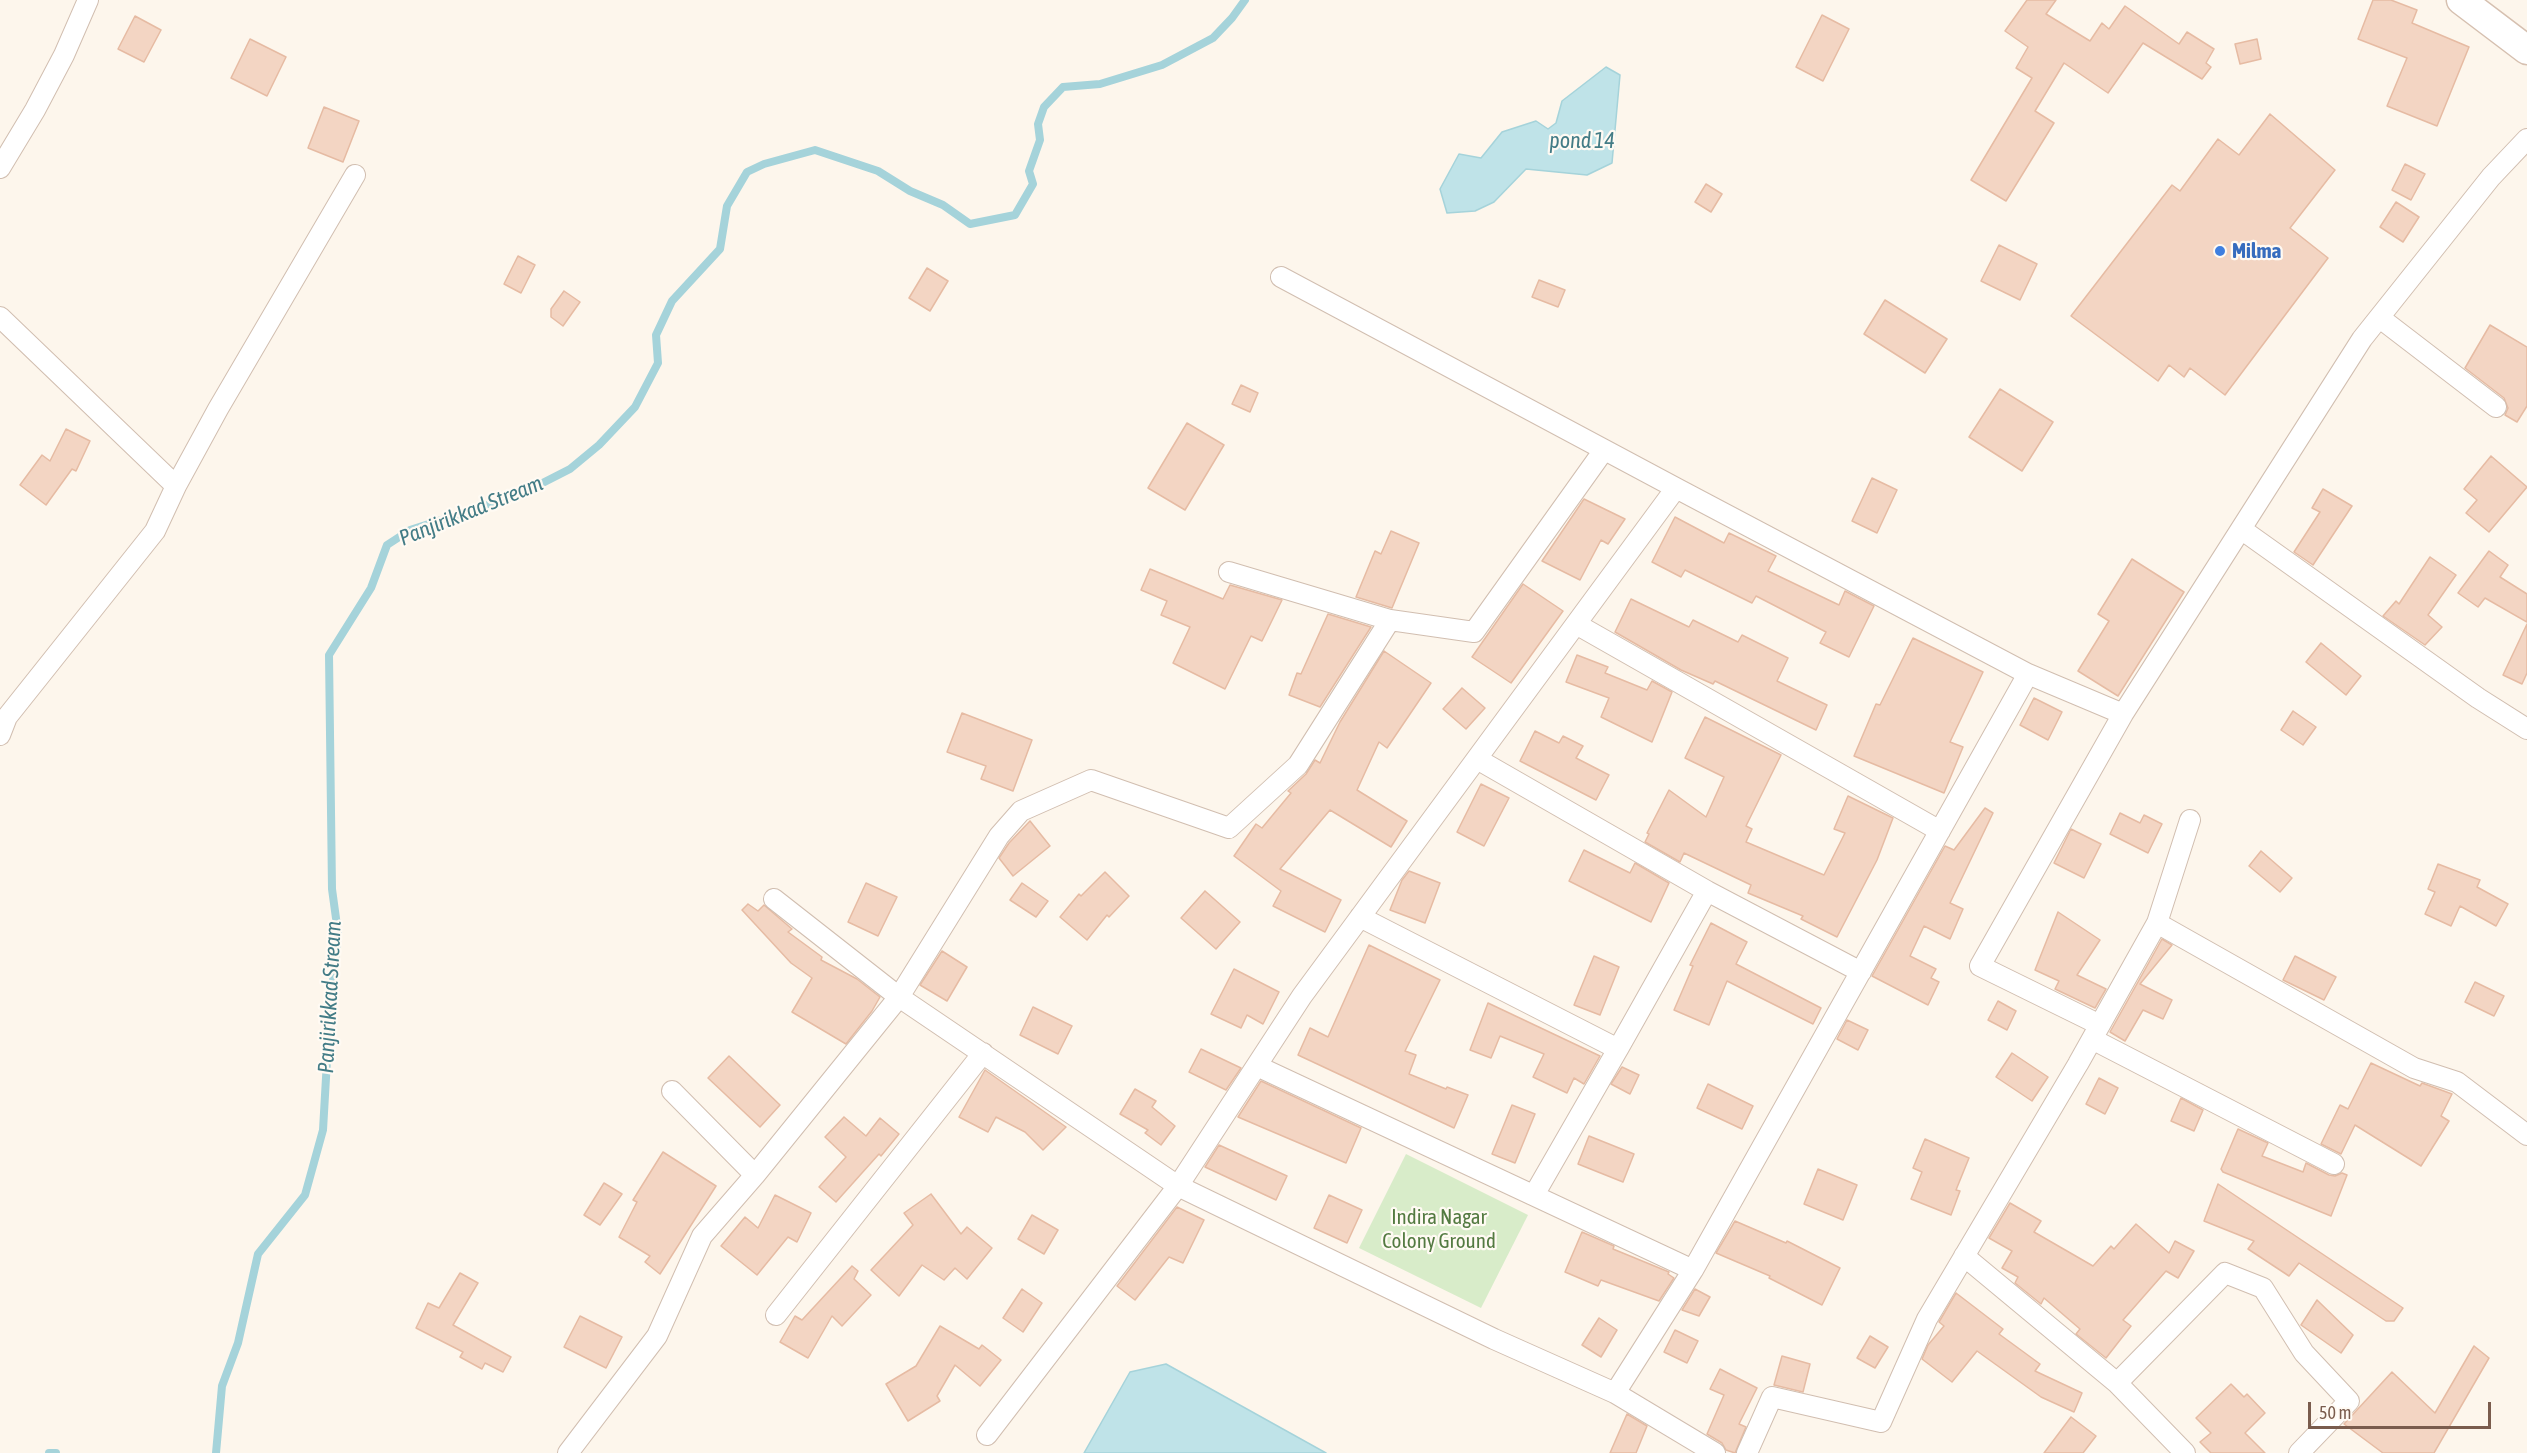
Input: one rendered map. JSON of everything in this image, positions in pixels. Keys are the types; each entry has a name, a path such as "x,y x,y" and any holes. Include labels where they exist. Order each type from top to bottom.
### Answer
{"main road":[{"path":"2461,0 2527,50"}],"street":[{"path":"0,168 35,110 64,55 87,0"},
{"path":"2334,1164 1980,966 2123,714 2362,339 2491,177 2527,139"},
{"path":"0,735 7,717 155,531 176,486 224,398 355,175"},
{"path":"1281,277 2028,674 2123,714"},
{"path":"0,317 176,486"},
{"path":"2380,318 2496,407"},
{"path":"1229,572 1390,620 1474,632 1604,450"},
{"path":"987,1435 1178,1186 1302,996 1676,488"},
{"path":"2241,529 2478,698 2527,729"},
{"path":"568,1453 657,1336 702,1236 755,1175 899,997 999,836 1021,811 1091,780 1229,828 1298,765 1390,620"},
{"path":"1576,624 1940,831"},
{"path":"1615,1393 1693,1270 2028,674"},
{"path":"1476,759 1707,891 1861,972"},
{"path":"1747,1453 1772,1398 1881,1422 1926,1320 2096,1032 2157,922 2190,820"},
{"path":"1534,1195 1707,891"},
{"path":"774,898 899,997 1178,1186 1494,1339 1615,1393 1715,1453"},
{"path":"1360,917 1618,1049"},
{"path":"2157,922 2414,1068 2457,1082 2527,1135"},
{"path":"776,1315 983,1053"},
{"path":"1257,1066 1693,1270"},
{"path":"672,1091 755,1175"},
{"path":"1964,1256 2116,1383 2185,1453"},
{"path":"2116,1383 2225,1273 2263,1288 2304,1353 2349,1401 2299,1453"}],"green space":[{"name":"Indira Nagar Colony Ground","path":"1406,1154 1528,1215 1481,1308 1359,1248"}],"water":[{"name":"pond 14","path":"1606,67 1620,75 1612,163 1587,175 1526,169 1494,202 1475,211 1447,213 1440,189 1459,154 1481,158 1502,132 1536,121 1548,129 1556,123 1562,101"},
{"path":"1166,1364 1326,1453 1084,1453 1130,1372"}],"building":[{"path":"2027,0 2056,0 2046,14 2090,41 2102,23 2109,29 2125,6 2179,44 2187,32 2214,49 2206,63 2211,67 2202,79 2143,43 2108,93 2064,63 2035,111 2054,123 2006,201 1971,180 2032,78 2016,68 2028,47 2005,31"},
{"path":"2373,0 2391,0 2417,10 2412,23 2469,47 2437,126 2387,106 2407,58 2358,39"},
{"path":"1822,15 1849,29 1823,81 1796,67"},
{"path":"135,16 161,30 144,62 118,49"},
{"path":"250,39 286,57 267,96 231,78"},
{"path":"2257,39 2261,59 2240,64 2235,44"},
{"path":"324,107 359,121 343,162 308,148"},
{"name":"Milma","path":"2270,114 2335,170 2290,228 2328,258 2225,395 2190,368 2184,377 2169,365 2158,381 2071,316 2172,185 2180,191 2218,139 2239,155"},
{"path":"2405,164 2425,174 2411,200 2392,190"},
{"path":"1706,184 1722,194 1711,212 1695,202"},
{"path":"2396,202 2419,217 2403,242 2380,227"},
{"path":"1999,245 2037,264 2020,300 1981,281"},
{"path":"518,256 535,265 521,293 504,284"},
{"path":"927,268 948,281 930,311 909,298"},
{"path":"1539,280 1565,290 1558,307 1532,297"},
{"path":"564,291 580,302 563,326 551,317 551,309"},
{"path":"1885,300 1947,339 1925,373 1864,334"},
{"path":"2490,325 2527,347 2527,406 2517,422 2505,415 2508,408 2504,398 2465,368"},
{"path":"1241,385 1258,393 1250,412 1232,404"},
{"path":"2000,389 2053,422 2022,471 1969,437"},
{"path":"1187,423 1224,445 1185,510 1148,488"},
{"path":"66,429 90,441 76,471 72,469 46,505 20,485 42,455 50,461"},
{"path":"2491,456 2527,487 2489,532 2466,513 2477,500 2464,489"},
{"path":"1872,478 1897,490 1877,533 1852,521"},
{"path":"2323,489 2352,506 2313,565 2294,552 2320,512 2312,508"},
{"path":"1584,499 1625,519 1608,544 1601,540 1580,580 1542,561"},
{"path":"1675,517 1724,543 1729,533 1776,556 1768,571 1839,605 1845,591 1874,606 1849,657 1820,643 1826,632 1756,596 1752,603 1685,570 1681,577 1652,562"},
{"path":"1391,531 1419,543 1392,608 1356,597 1375,551 1381,554"},
{"path":"2489,551 2508,565 2500,577 2527,594 2527,622 2485,598 2478,607 2458,593"},
{"path":"2430,557 2456,575 2428,615 2442,627 2425,645 2383,616 2396,601 2399,604"},
{"path":"2132,559 2184,592 2118,696 2078,671 2109,621 2098,614"},
{"path":"1150,569 1223,599 1230,585 1282,600 1262,641 1251,636 1225,689 1173,663 1190,627 1161,615 1167,601 1141,590"},
{"path":"1523,584 1563,611 1511,683 1472,657"},
{"path":"1631,599 1689,627 1693,620 1738,642 1742,635 1788,658 1777,681 1827,705 1816,730 1715,681 1713,684 1681,670 1615,632"},
{"path":"1328,614 1371,627 1320,707 1289,695 1297,673 1301,674"},
{"path":"2527,624 2527,673 2522,684 2503,675"},
{"path":"1913,638 1983,672 1950,742 1963,747 1944,793 1854,756 1876,704 1880,705"},
{"path":"2321,643 2361,676 2346,695 2306,662"},
{"path":"1384,651 1431,683 1387,748 1379,742 1357,790 1407,821 1391,847 1330,810 1280,869 1341,900 1325,932 1273,906 1281,891 1234,856 1256,824 1262,828 1291,793 1288,791 1306,774 1315,760 1320,763 1340,722"},
{"path":"1577,655 1608,667 1605,673 1647,690 1652,681 1672,692 1652,742 1601,717 1609,698 1566,682"},
{"path":"1462,688 1485,708 1466,729 1443,709"},
{"path":"2034,698 2062,712 2048,740 2020,725"},
{"path":"2293,711 2316,727 2303,745 2281,730"},
{"path":"962,713 1032,740 1013,791 981,779 986,766 947,752"},
{"path":"1705,717 1781,755 1746,826 1752,829 1746,842 1824,875 1845,833 1834,829 1848,796 1893,818 1877,860 1837,937 1801,919 1803,916 1748,893 1751,885 1684,853 1680,862 1645,842 1649,834 1647,833 1669,790 1706,817 1724,777 1685,758"},
{"path":"1535,731 1559,743 1563,736 1583,746 1576,758 1609,775 1596,800 1520,761"},
{"path":"1481,784 1509,798 1484,846 1457,832"},
{"path":"1985,808 1993,813 1950,903 1963,909 1950,939 1924,926 1910,956 1936,969 1931,978 1939,982 1928,1005 1872,976 1945,846 1954,850"},
{"path":"2120,813 2140,823 2144,815 2162,824 2148,853 2110,834"},
{"path":"1030,821 1050,846 1013,876 999,858 1009,843"},
{"path":"2071,829 2101,844 2084,878 2054,863"},
{"path":"1584,850 1630,873 1635,863 1669,883 1651,922 1569,881"},
{"path":"2261,851 2292,878 2280,892 2249,866"},
{"path":"2438,864 2480,880 2477,887 2508,904 2496,926 2460,906 2451,926 2425,914 2435,892 2428,889"},
{"path":"1409,871 1440,883 1425,923 1390,910 1402,880"},
{"path":"1105,872 1129,896 1109,917 1107,915 1087,940 1060,917 1079,894 1081,896"},
{"path":"866,883 897,897 878,936 848,922"},
{"path":"1022,883 1048,901 1036,917 1010,900"},
{"path":"1205,891 1240,922 1216,949 1181,918"},
{"path":"748,904 758,911 764,905 792,929 788,932 822,957 821,960 857,979 880,997 846,1044 792,1012 812,978 791,963 742,910"},
{"path":"2058,912 2100,940 2077,975 2106,989 2095,1008 2055,989 2059,981 2035,970"},
{"path":"1711,923 1747,942 1736,964 1821,1008 1813,1024 1727,981 1709,1025 1674,1010 1693,966 1690,965"},
{"path":"2162,939 2172,945 2140,984 2172,1000 2163,1019 2143,1010 2125,1041 2110,1032"},
{"path":"1369,945 1440,980 1405,1051 1416,1055 1409,1074 1468,1095 1454,1128 1298,1055 1310,1028 1328,1037"},
{"path":"942,951 967,967 947,1001 920,985"},
{"path":"1594,956 1619,967 1600,1015 1574,1005"},
{"path":"2295,956 2336,977 2324,1000 2283,980"},
{"path":"1234,969 1279,992 1263,1024 1247,1015 1241,1028 1211,1014"},
{"path":"2475,982 2504,996 2494,1016 2465,1002"},
{"path":"1998,1001 2016,1011 2007,1030 1988,1020"},
{"path":"1488,1003 1600,1056 1584,1084 1574,1078 1567,1093 1533,1077 1544,1054 1500,1036 1491,1058 1470,1050"},
{"path":"1033,1007 1072,1026 1058,1054 1020,1035"},
{"path":"1847,1020 1868,1030 1858,1050 1837,1039"},
{"path":"1201,1049 1241,1068 1226,1090 1189,1072"},
{"path":"2012,1053 2048,1077 2032,1101 1996,1077"},
{"path":"729,1056 780,1105 760,1127 708,1078"},
{"path":"2371,1063 2420,1086 2422,1083 2452,1094 2441,1116 2449,1121 2421,1166 2355,1125 2341,1154 2321,1144 2340,1105 2348,1109"},
{"path":"1622,1067 1639,1075 1630,1094 1611,1084"},
{"path":"985,1070 1066,1127 1043,1150 1025,1132 996,1117 988,1132 959,1117"},
{"path":"2099,1078 2118,1088 2105,1114 2086,1104"},
{"path":"1261,1081 1361,1128 1346,1163 1238,1117"},
{"path":"1708,1084 1753,1106 1742,1129 1697,1108"},
{"path":"1135,1089 1156,1101 1152,1107 1175,1126 1161,1145 1145,1133 1148,1130 1120,1114"},
{"path":"2181,1098 2203,1110 2194,1131 2171,1121"},
{"path":"1512,1105 1535,1114 1515,1163 1492,1154"},
{"path":"844,1117 866,1136 880,1118 899,1134 836,1202 819,1187 846,1157 825,1137"},
{"path":"2238,1129 2268,1143 2262,1156 2303,1172 2306,1163 2329,1175 2335,1176 2342,1173 2347,1175 2331,1216 2223,1172 2221,1169"},
{"path":"1589,1136 1634,1154 1623,1182 1578,1164"},
{"path":"1925,1139 1969,1158 1956,1190 1960,1191 1951,1215 1911,1199 1922,1172 1913,1168"},
{"path":"1219,1145 1287,1176 1276,1200 1205,1167"},
{"path":"663,1152 716,1186 660,1274 645,1262 650,1256 619,1237 637,1202 633,1200"},
{"path":"1818,1169 1857,1185 1843,1220 1804,1204"},
{"path":"604,1183 622,1194 600,1225 584,1215"},
{"path":"2218,1184 2403,1308 2394,1321 2386,1321 2299,1263 2289,1276 2248,1249 2254,1241 2204,1221"},
{"path":"931,1194 961,1234 967,1227 992,1248 967,1279 955,1268 944,1280 922,1265 899,1296 871,1270 913,1225 904,1213"},
{"path":"775,1195 811,1213 797,1242 788,1237 757,1275 721,1246 745,1217 758,1228"},
{"path":"1329,1195 1362,1210 1347,1243 1314,1228"},
{"path":"2010,1203 2041,1221 2034,1232 2093,1266 2111,1246 2114,1249 2136,1224 2169,1253 2175,1241 2194,1251 2178,1278 2166,1271 2123,1320 2131,1326 2106,1358 2076,1334 2080,1329 2044,1298 2041,1304 2015,1283 2018,1277 2002,1268 2012,1251 1989,1238"},
{"path":"1177,1207 1204,1220 1183,1263 1169,1257 1135,1300 1117,1286"},
{"path":"1032,1215 1058,1230 1044,1254 1018,1239"},
{"path":"1735,1221 1786,1243 1787,1241 1840,1268 1822,1305 1769,1278 1770,1276 1716,1253"},
{"path":"1582,1232 1614,1246 1613,1249 1669,1272 1668,1274 1674,1278 1659,1301 1601,1280 1598,1286 1565,1272"},
{"path":"852,1266 858,1271 854,1279 871,1295 842,1326 832,1316 808,1358 780,1342 795,1316 802,1320"},
{"path":"460,1273 478,1283 453,1325 511,1357 503,1372 485,1363 482,1369 460,1357 463,1352 416,1328 428,1303 439,1308"},
{"path":"1022,1289 1042,1303 1023,1332 1003,1318"},
{"path":"1695,1289 1710,1297 1699,1316 1682,1310"},
{"path":"1956,1293 2003,1329 1999,1334 2040,1364 2035,1371 2082,1393 2074,1412 2041,1397 1977,1351 1952,1382 1922,1359 1928,1345 1944,1326 1939,1322"},
{"path":"2317,1300 2353,1335 2341,1353 2301,1325"},
{"path":"580,1316 622,1337 606,1368 564,1347"},
{"path":"1599,1318 1617,1330 1601,1357 1582,1345"},
{"path":"940,1326 979,1349 982,1345 1001,1360 980,1386 955,1365 937,1396 940,1401 908,1421 886,1384 916,1366"},
{"path":"1675,1330 1698,1341 1687,1363 1664,1352"},
{"path":"1870,1336 1888,1347 1875,1368 1857,1358"},
{"path":"2474,1346 2489,1358 2434,1453 2383,1453 2344,1424 2392,1372 2435,1413"},
{"path":"1782,1356 1810,1364 1803,1392 1774,1385"},
{"path":"1720,1369 1757,1388 1739,1424 1746,1427 1735,1453 1726,1450 1722,1443 1707,1434 1724,1395 1710,1389"},
{"path":"2231,1384 2244,1397 2247,1394 2265,1413 2245,1433 2265,1453 2211,1453 2200,1442 2211,1433 2196,1418"},
{"path":"1627,1414 1647,1426 1636,1453 1610,1453"},
{"path":"2071,1417 2096,1436 2083,1453 2044,1453"}],"waterway":[{"name":"Panjirikkad Stream","path":"216,1453 222,1386 238,1343 258,1254 305,1195 323,1130 330,1008 338,933 332,889 329,655 371,588 387,545 410,530 519,495 570,469 599,445 635,407 658,363 656,335 672,301 720,249 727,206 747,172 764,164 815,150 878,171 910,191 943,205 970,224 1015,215 1033,184 1029,171 1040,140 1038,124 1044,107 1063,87 1100,84 1162,65 1213,38 1245,0"},
{"name":"Panjirikkad Stream","path":"49,1453 56,1453"}],"place":[{"name":"Milma","path":"2220,251"}]}
